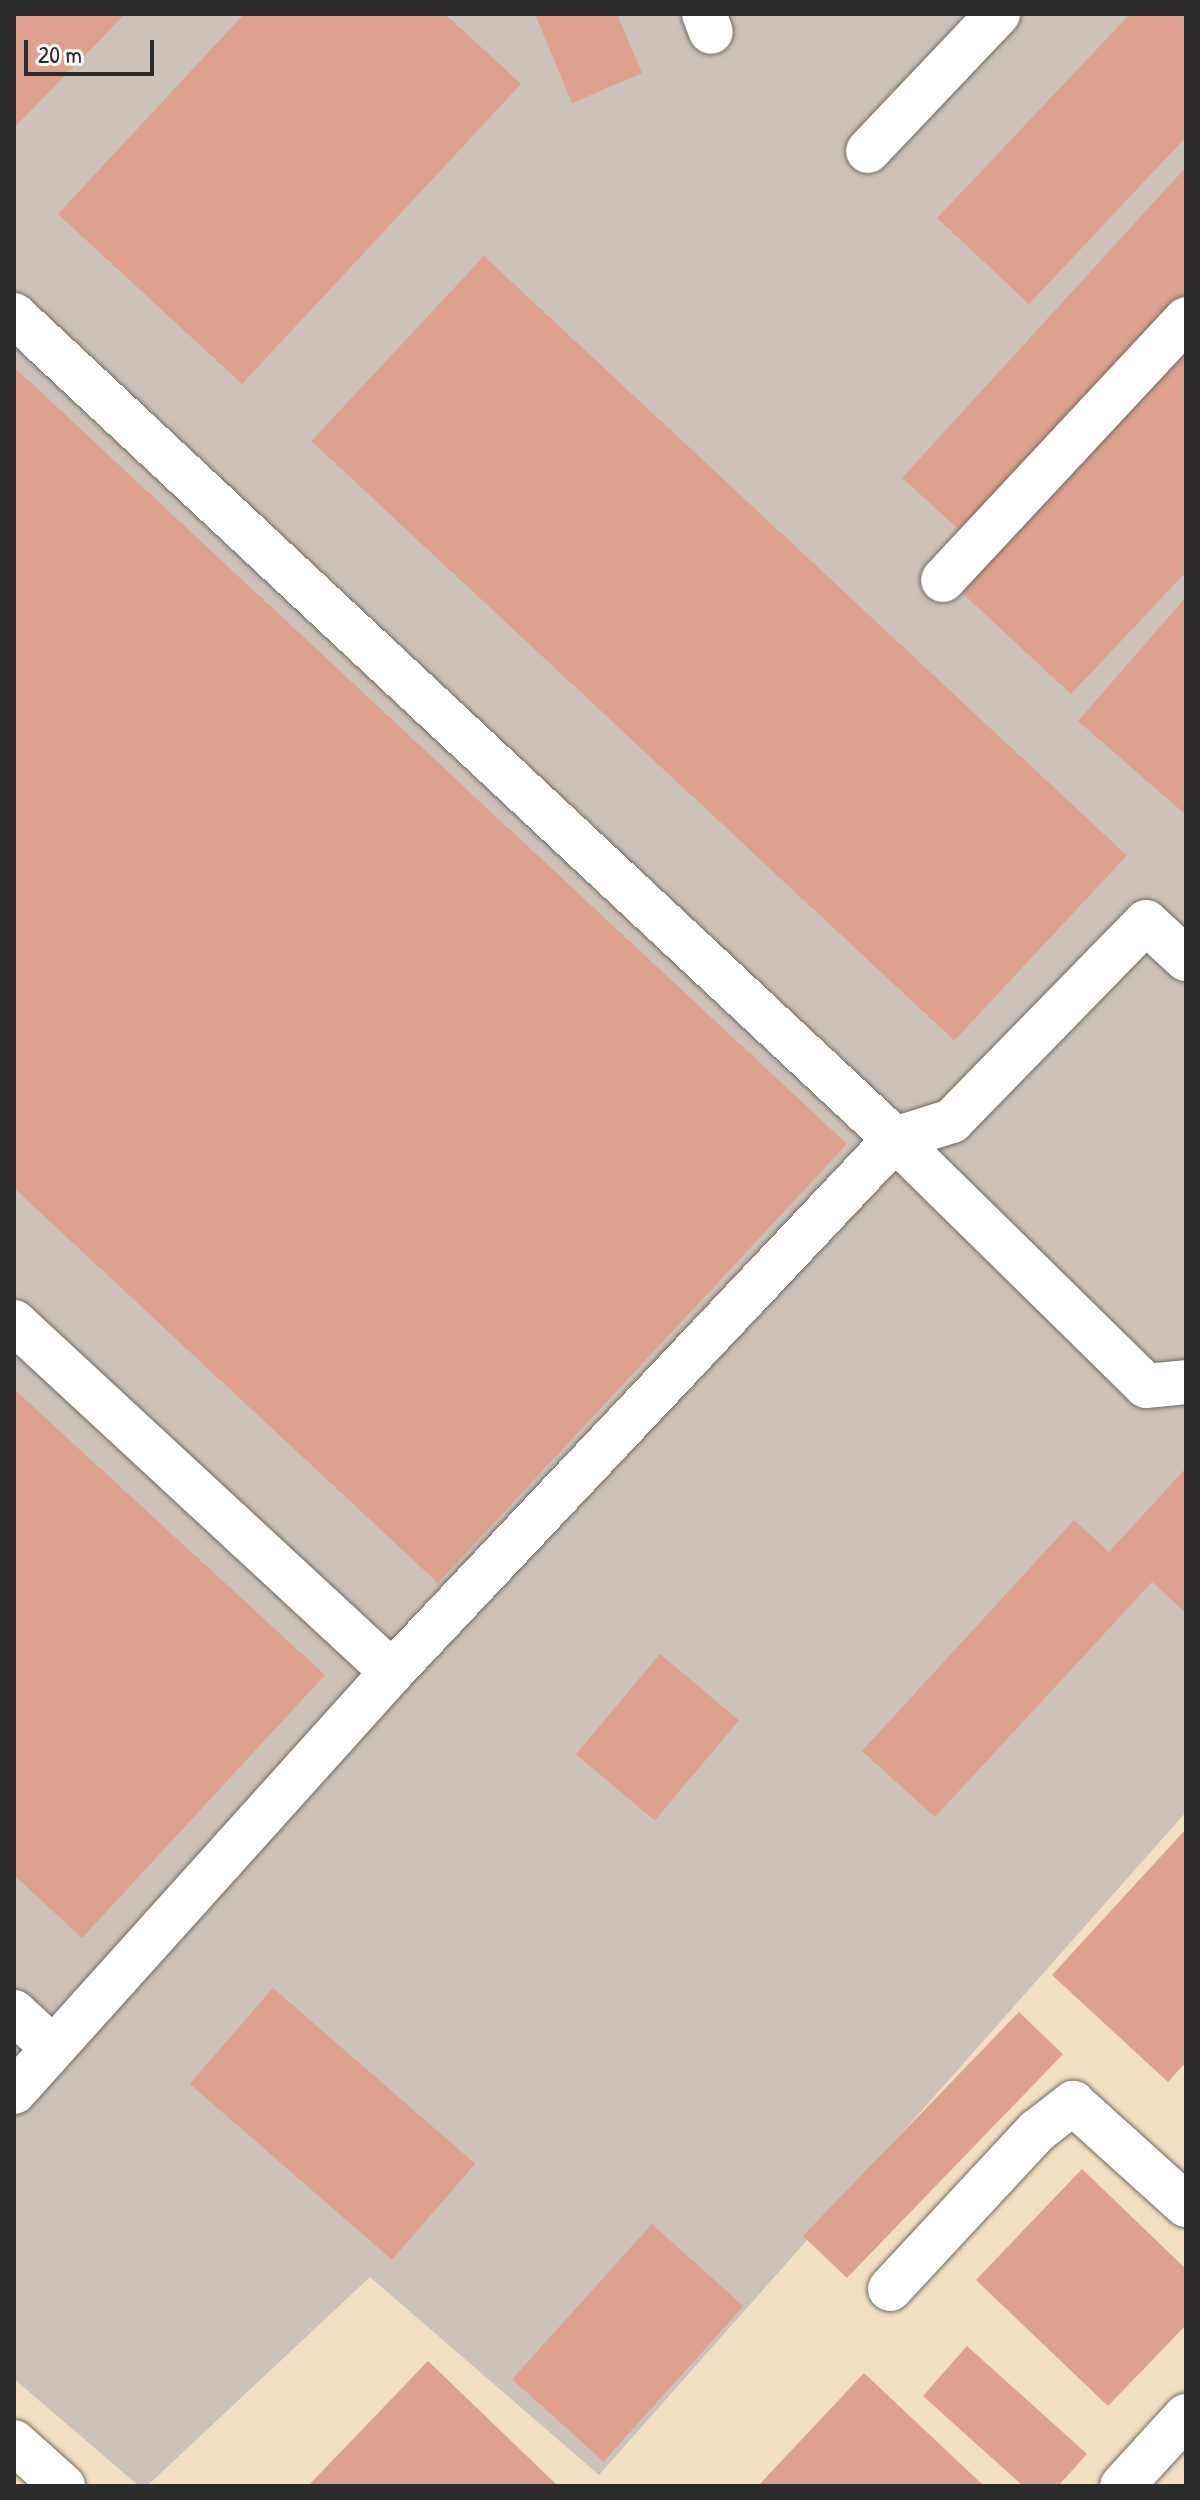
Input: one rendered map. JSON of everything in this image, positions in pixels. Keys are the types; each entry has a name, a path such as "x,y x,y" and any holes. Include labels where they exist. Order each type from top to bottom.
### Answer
{"lane":[{"path":"868,151 998,14"},
{"path":"14,315 895,1139 1146,1386 1186,1382"},
{"path":"943,580 1186,319"},
{"path":"14,2092 392,1672 895,1139 952,1121 1146,922 1186,959"},
{"path":"14,1322 392,1672"},
{"path":"14,2012 53,2048"},
{"path":"890,2289 1037,2131 1073,2103 1186,2205"},
{"path":"1122,2486 1186,2416"},
{"path":"14,2442 63,2486"}],"shaded area":[{"path":"14,14 1186,14 1186,1812 599,2475 370,2277 147,2486 139,2486 14,2379"}],"building":[{"path":"14,14 125,14 14,128"},
{"path":"244,14 445,14 521,84 242,384 58,214"},
{"path":"535,14 617,14 642,73 572,103"},
{"path":"1130,14 1186,14 1186,137 1029,304 937,218"},
{"path":"1186,167 1186,292 965,535 902,478"},
{"path":"484,256 1127,855 954,1041 311,441"},
{"path":"1186,350 1186,572 1071,694 960,591"},
{"path":"14,367 847,1144 438,1583 14,1188"},
{"path":"1186,597 1186,815 1078,721"},
{"path":"14,1389 325,1675 82,1938 14,1875"},
{"path":"1186,1468 1186,1613 1152,1582 935,1817 862,1751 1074,1520 1109,1552"},
{"path":"660,1654 739,1720 655,1821 576,1754"},
{"path":"1186,1829 1186,2062 1168,2082 1052,1975"},
{"path":"273,1988 475,2164 392,2260 190,2084"},
{"path":"1019,2012 1063,2054 847,2278 803,2236"},
{"path":"1082,2169 1186,2269 1186,2325 1108,2406 976,2280"},
{"path":"652,2224 743,2306 604,2462 512,2379"},
{"path":"967,2346 1087,2454 1058,2486 1023,2486 923,2396"},
{"path":"428,2361 558,2486 308,2486"},
{"path":"864,2373 984,2486 758,2486"}]}
